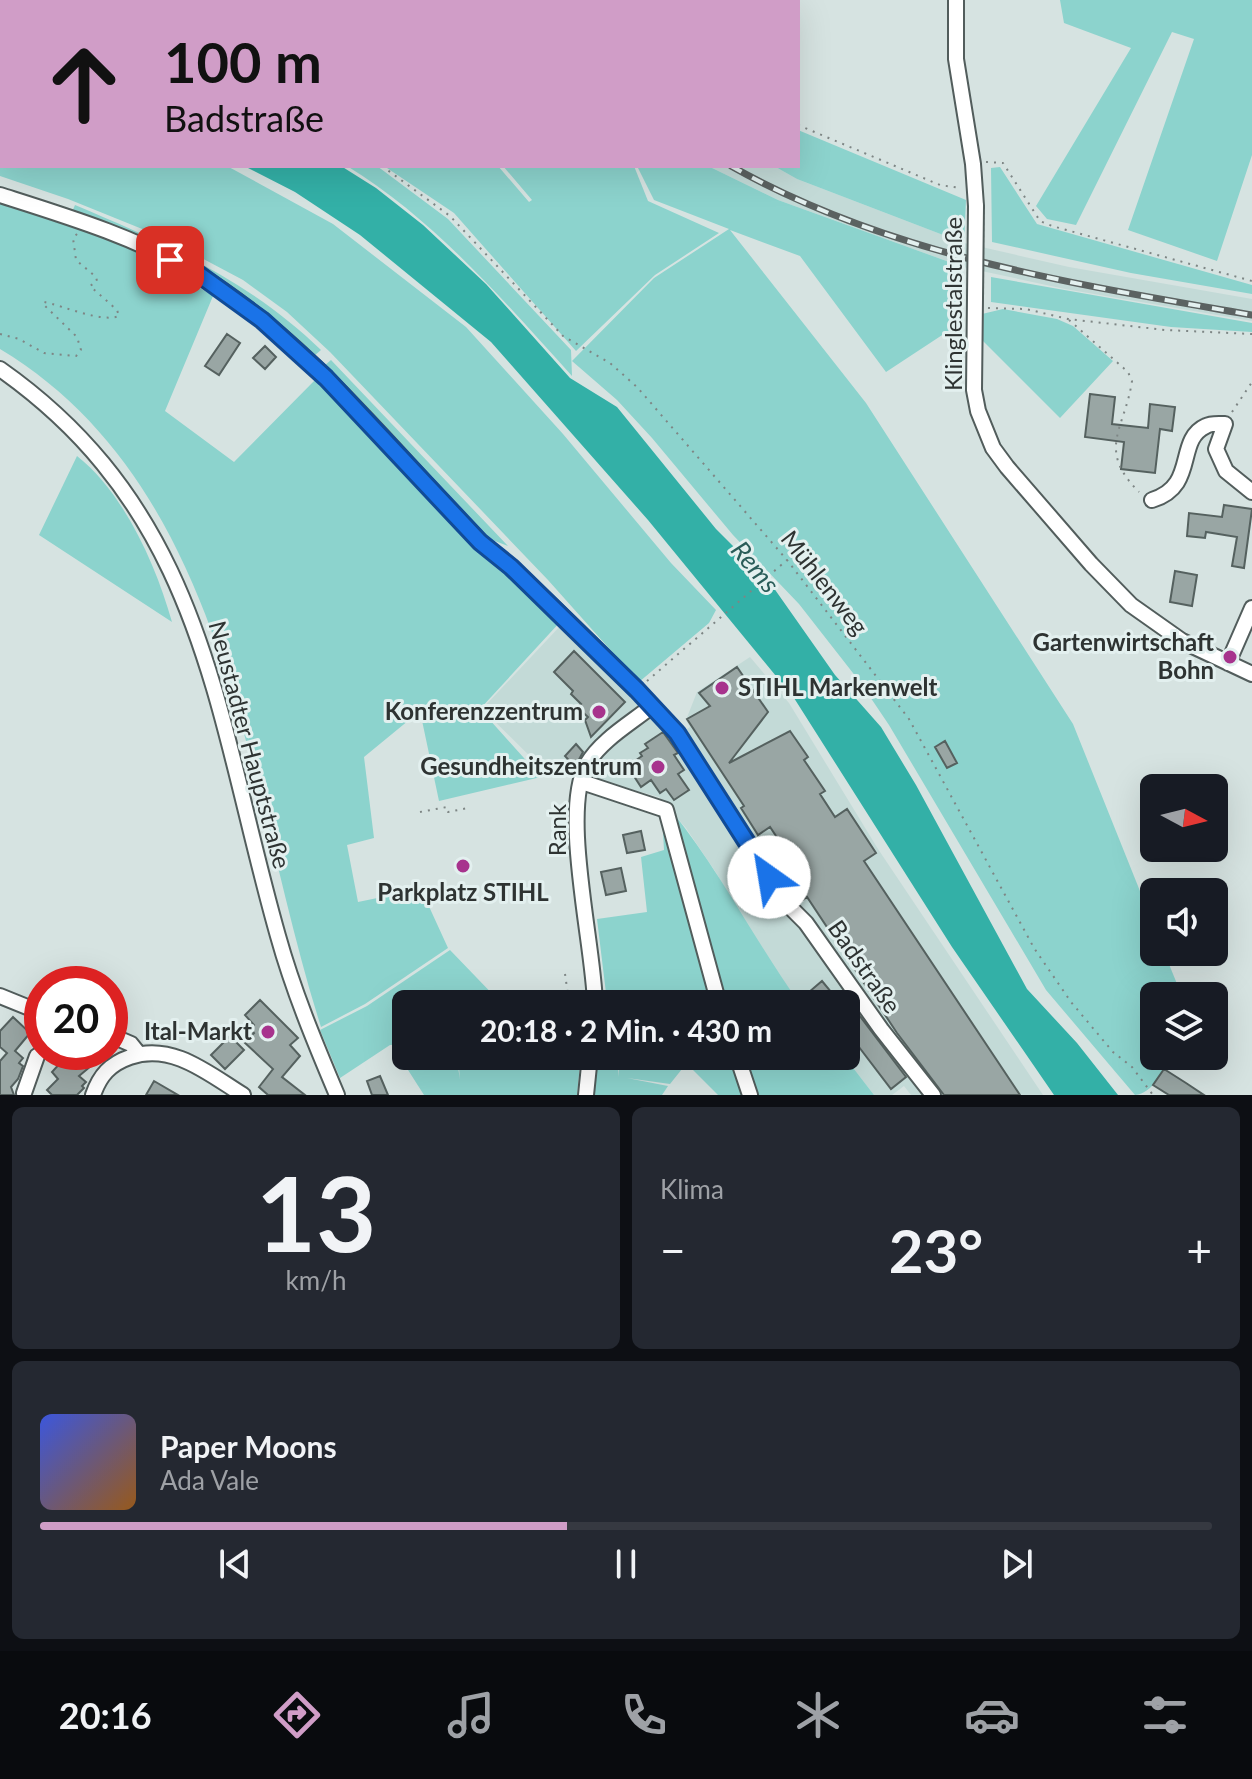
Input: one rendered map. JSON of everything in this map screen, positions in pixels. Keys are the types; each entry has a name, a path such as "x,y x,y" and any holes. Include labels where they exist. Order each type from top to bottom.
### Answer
{"street":[{"name":"Klinglestalstraße","path":"956,0 956,59 973,164 976,206 974,390 978,411 993,448 1091,564 1131,605 1182,641 1252,674"},
{"path":"0,195 143,246 197,273 262,320 326,378 480,542 511,567 652,706"},
{"name":"Neustadter Hauptstraße","path":"0,369 30,390 103,462 141,515 187,607 224,719 278,938 337,1095"},
{"path":"1152,500 1165,496 1175,487 1192,439 1206,426 1225,424 1216,449 1226,471 1252,492"},
{"path":"1228,663 1252,608"},
{"name":"Rank","path":"594,990 576,821 582,782 586,765 602,746 652,706"},
{"name":"Badstraße","path":"652,706 677,733 784,901 806,923 881,1029 933,1095"},
{"path":"582,782 666,810 715,990"},
{"path":"0,996 24,1006"},
{"path":"128,1043 139,1054"},
{"path":"93,1095 103,1073 111,1065 139,1054 154,1052 185,1059 243,1095"},
{"path":"26,1094 33,1070"},
{"path":"586,1095 589,1070"},
{"path":"742,1070 750,1095"}],"path":[{"path":"800,126 940,185 975,189"},
{"path":"973,164 1003,163 1040,221 1252,281"},
{"name":"Mühlenweg","path":"385,168 450,216 563,336 610,363 637,387 787,560 909,719 1034,948 1071,1002 1113,1052 1132,1067 1153,1095"},
{"path":"0,334 19,339 44,353 76,356 81,350 77,337 44,302 92,315 119,316 117,310 90,286 97,281 96,277 76,260 73,238 86,224"},
{"path":"975,305 1026,309 1068,319 1211,334 1252,334"},
{"path":"1068,319 1128,372 1132,381 1119,425 1116,458 1122,474 1152,500"},
{"path":"1225,424 1252,382"},
{"path":"637,690 787,560"},
{"path":"420,812 447,807 448,812 468,808"},
{"path":"565,974 567,990"}],"shaded area":[{"path":"1060,0 1252,0 1252,155 1217,261 1128,230 1194,39 1172,32 1076,225 1047,219 1036,206 1131,48 1064,23"},
{"path":"800,131 966,200 964,243 797,179 778,168 800,168"},
{"path":"1000,167 1037,224 1252,285 1252,294 1131,273 992,242 991,168"},
{"path":"0,168 231,168 333,224 466,327 563,434 671,563 716,610 709,623 639,682 548,580 330,352 287,312 243,280 162,237 68,199 0,176"},
{"path":"248,168 344,168 376,188 423,225 486,284 570,378 617,407 716,529 771,584 835,675 881,727 1027,989 1077,1043 1118,1095 1054,1095 952,947 794,698 648,520 491,342 360,235 295,192"},
{"path":"350,168 380,168 448,219 571,350 572,376 467,263 379,187"},
{"path":"387,168 500,168 529,202 532,200 505,168 635,168 648,201 719,233 655,275 576,351 454,213"},
{"path":"638,168 712,168 778,200 963,267 962,322 886,372 800,256 730,230 866,403 1073,724 1140,891 1140,966 1170,966 1176,982 1140,982 1140,1070 1162,1070 1152,1086 1141,1093 1135,1095 1046,990 889,725 860,682 799,604 733,535 652,438 617,400 572,361 654,278 729,229 654,200"},
{"path":"712,168 778,168 797,179 964,243 1069,267 1252,299 1252,321 1065,289 963,267 778,200"},
{"path":"0,202 42,213 134,248 213,296 165,411 234,462 316,379 477,547 512,565 561,621 480,709 541,777 439,801 420,711 364,757 374,838 347,845 358,902 421,889 448,948 365,1004 321,1027 295,937 248,747 219,653 184,563 137,481 77,409 0,349"},
{"path":"75,205 174,249 236,284 321,350 314,356 278,323 227,284 161,250 72,212"},
{"path":"991,277 1252,323 1252,332 1171,327 991,302"},
{"path":"1003,309 1057,319 1073,326 1113,361 1060,418 983,341 982,314"},
{"path":"331,360 508,546 487,538 324,366"},
{"path":"77,456 109,490 136,532 157,577 172,622 39,535"},
{"path":"563,623 671,739 690,727 686,720 697,692 750,657 789,703 878,849 1043,1095 911,1095 904,1086 892,1095 874,1095 855,1070 860,1070 860,990 790,990 767,959 686,828 659,797 566,771 546,772 482,709"},
{"path":"671,810 689,833 791,990 606,990 597,919 647,912 641,857 664,850 662,814"},
{"path":"450,950 489,990 392,990 392,1045 340,1078 320,1030 367,1006"},
{"path":"408,1070 458,1070 460,1079 459,1070 579,1070 577,1095 424,1095"},
{"path":"596,1070 618,1070 618,1077 619,1070 681,1070 670,1084 627,1078 668,1086 662,1095 592,1095"},
{"path":"693,1070 855,1070 874,1095 718,1095"}],"building":[{"path":"227,334 240,343 219,375 205,366"},
{"path":"265,346 276,357 265,369 253,358"},
{"path":"1090,394 1115,397 1112,424 1148,428 1150,404 1175,407 1172,431 1160,429 1155,473 1121,469 1124,442 1085,437"},
{"path":"1224,505 1252,509 1244,568 1232,566 1237,537 1206,532 1205,538 1187,536 1189,513 1222,517"},
{"path":"1175,571 1197,575 1192,606 1170,602"},
{"name":"Konferenzzentrum","path":"574,651 625,702 591,737 585,720 588,717 577,707 581,704 554,672"},
{"path":"737,667 768,712 729,763 790,731 808,757 804,760 825,791 820,794 835,817 847,809 876,853 864,861 1020,1095 944,1095 897,1033 807,897 800,902 782,879 796,866 770,827 758,835 741,808 744,806 687,719 710,706 699,693"},
{"name":"Gesundheitszentrum","path":"663,732 678,753 674,755 684,770 678,774 689,790 674,800 666,789 660,793 651,780 641,787 630,770 638,765 635,761 642,756 640,753 648,748 645,744"},
{"path":"945,741 957,763 947,768 935,747"},
{"path":"576,744 583,752 575,767 565,756"},
{"path":"641,831 645,850 627,853 623,835"},
{"path":"621,868 626,891 606,895 601,872"},
{"path":"822,981 829,990 811,990"},
{"path":"260,1000 298,1038 290,1045 300,1056 282,1077 305,1095 268,1095 259,1087 273,1069 244,1042 254,1033 251,1029 254,1025 245,1015"},
{"path":"860,1016 906,1077 891,1089 860,1048"},
{"path":"13,1017 24,1027 24,1040 15,1051 23,1058 19,1063 23,1066 11,1087 14,1095 0,1095 0,1061 7,1053 0,1047 0,1031"},
{"path":"230,1036 244,1050 225,1069 211,1055"},
{"path":"86,1070 79,1076 86,1082 82,1086 84,1088 77,1095 52,1095 47,1090 58,1079 52,1072"},
{"path":"1166,1070 1204,1095 1169,1095 1153,1085"},
{"path":"380,1076 388,1095 372,1095 367,1081"},
{"path":"154,1081 178,1095 146,1095"}],"railway":[{"path":"735,168 854,223 919,245 1051,278 1252,315"}],"place":[{"name":"Gartenwirtschaft Bohn","path":"1230,657"},
{"name":"STIHL Markenwelt","path":"722,688"},
{"name":"Konferenzzentrum","path":"599,712"},
{"name":"Gesundheitszentrum","path":"658,767"},
{"name":"Parkplatz STIHL","path":"463,866"},
{"name":"Ital-Markt","path":"268,1032"}],"route":[{"path":"170,260 197,273 262,320 326,378 480,542 511,567 637,690 677,733 769,877"}],"water label":[{"name":"Rems","path":"755,567"}]}
